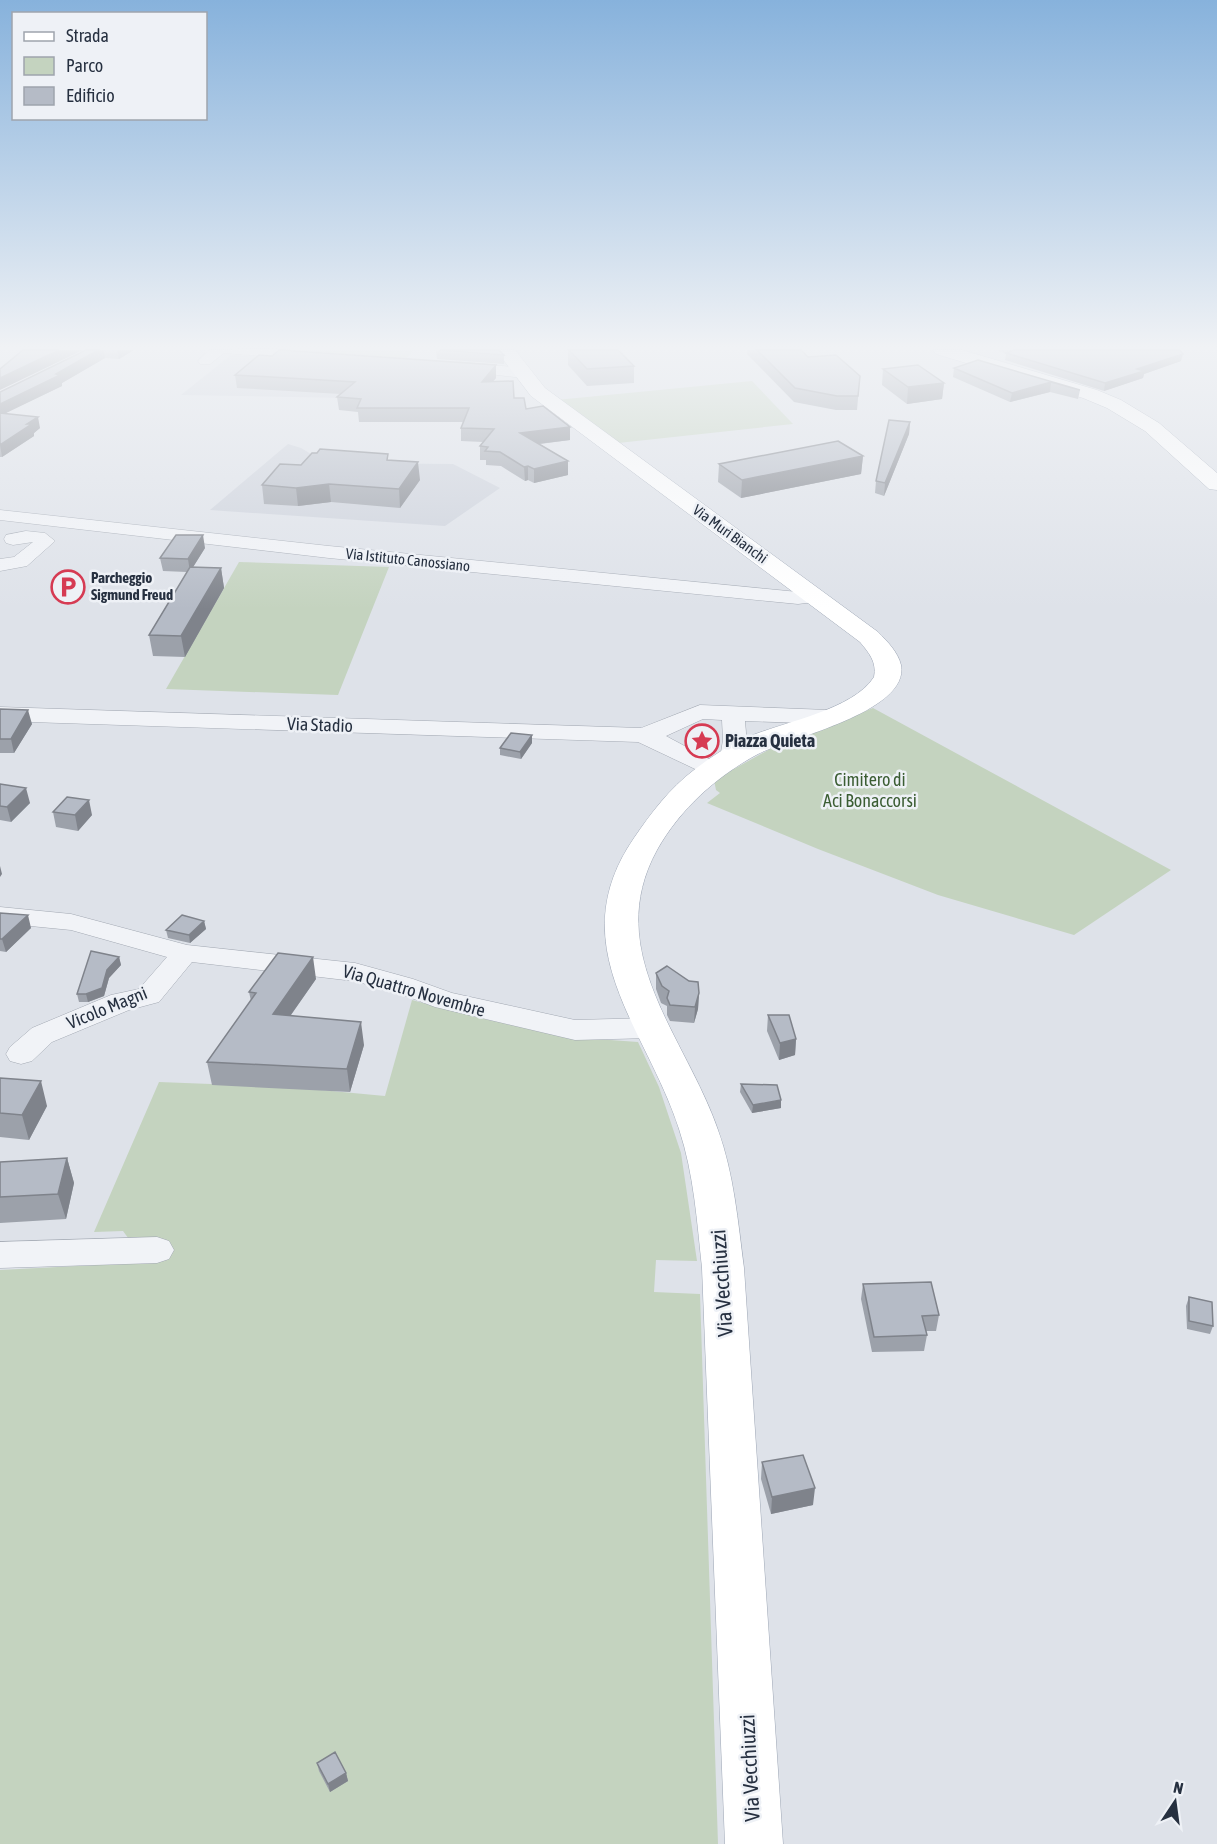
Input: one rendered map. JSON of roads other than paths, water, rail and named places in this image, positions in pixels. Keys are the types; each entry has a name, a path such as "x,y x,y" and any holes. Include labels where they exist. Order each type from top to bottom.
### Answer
{"main road":[{"name":"Via Muri Bianchi","path":"596,436 869,637 885,659 887,677 881,687 856,705 760,742 722,764"},
{"path":"1162,436 1214,477"},
{"name":"Via Vecchiuzzi","path":"722,764 683,798 646,844 628,881 619,918 621,952 636,996 683,1089 699,1129 714,1190 723,1268 754,1844"}],"street":[{"name":"Via Istituto Canossiano","path":"11,532 70,523 408,560 786,597 816,597"},
{"path":"11,532 56,532 70,523"},
{"path":"0,565 20,562 45,541 42,538 11,532"},
{"path":"641,735 658,731 700,712 828,717"},
{"name":"Via Stadio","path":"0,714 641,735"},
{"path":"641,735 722,764 735,740 732,714"},
{"name":"Via Quattro Novembre","path":"0,915 70,922 185,953 355,972 456,1004 575,1030 651,1028"},
{"name":"Vicolo Magni","path":"21,1054 42,1035 121,1002 148,996 185,953"},
{"path":"0,1255 157,1250"}],"place":[{"name":"Parcheggio Sigmund Freud","path":"68,587"},
{"name":"Piazza Quieta","path":"702,741"}],"park label":[{"name":"Cimitero di Aci Bonaccorsi","path":"870,790"}]}
